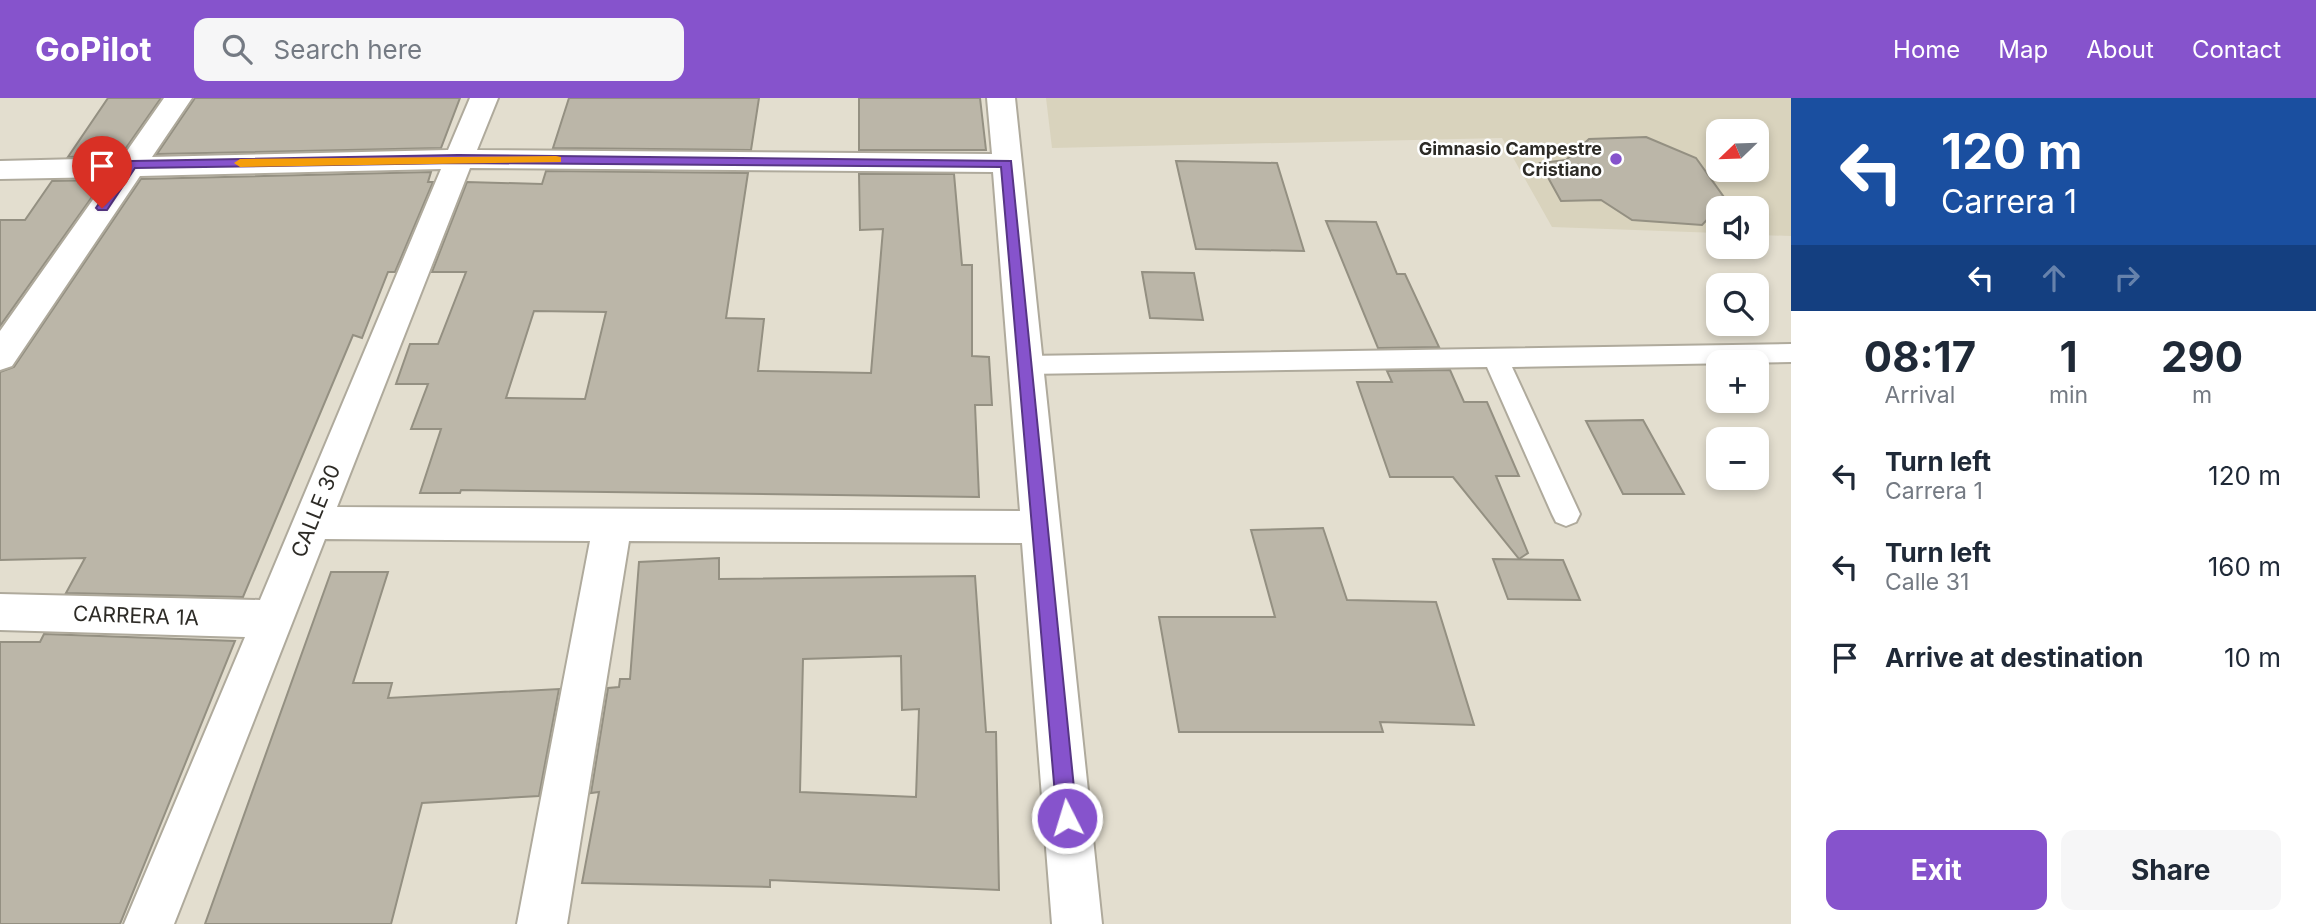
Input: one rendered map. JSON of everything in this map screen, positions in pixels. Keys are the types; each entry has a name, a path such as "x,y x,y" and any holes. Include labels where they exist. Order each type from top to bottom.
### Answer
{"street":[{"path":"0,357 178,98"},
{"name":"CALLE 30","path":"149,924 484,98"},
{"path":"1001,98 1077,924"},
{"path":"0,170 458,159 1007,163"},
{"path":"310,523 1039,527"},
{"path":"542,924 612,525"},
{"name":"CARRERA 1A","path":"0,612 272,619"}],"lane":[{"path":"1026,365 1791,353"},
{"path":"1496,358 1566,514"}],"shaded area":[{"name":"Gimnasio Campestre Cristiano","path":"1046,98 1791,98 1791,236 1769,235 1769,196 1706,196 1706,233 1552,227 1502,138 1052,148"}],"building":[{"path":"108,98 161,98 121,155 68,157"},
{"path":"195,98 460,98 441,148 157,154"},
{"path":"569,98 759,98 751,150 553,148"},
{"path":"859,98 980,98 986,150 859,150"},
{"path":"1646,137 1696,158 1706,172 1706,182 1713,182 1723,196 1706,196 1706,221 1702,225 1632,220 1601,200 1561,201 1540,163 1566,160 1589,139"},
{"path":"1176,161 1277,163 1304,251 1196,249"},
{"path":"546,171 748,173 726,318 764,319 758,371 871,373 883,229 860,230 859,174 954,174 962,265 972,265 972,356 989,357 992,405 975,405 979,497 461,490 460,493 420,493 441,429 411,429 428,384 396,384 410,344 438,344 466,272 432,272 467,182 542,184","holes":["534,311 606,312 585,399 506,398"]},
{"path":"431,172 428,182 433,182 395,272 388,272 362,338 353,335 243,597 66,593 85,558 0,560 0,372 14,367 141,179"},
{"path":"104,180 0,326 0,220 25,220 52,181"},
{"path":"1326,221 1376,222 1397,274 1405,274 1439,347 1378,348"},
{"path":"1142,272 1194,273 1203,320 1150,318"},
{"path":"1450,370 1464,402 1487,402 1519,476 1496,476 1528,553 1519,559 1453,477 1390,477 1357,382 1392,382 1387,371"},
{"path":"1643,420 1684,494 1623,494 1586,421"},
{"path":"1323,528 1347,600 1436,602 1474,725 1380,722 1383,732 1179,732 1159,617 1275,617 1251,530"},
{"path":"719,558 719,579 975,576 986,732 996,732 999,890 770,880 770,887 582,883 599,792 591,793 608,688 619,687 620,679 630,679 639,562","holes":["901,656 902,710 919,709 916,797 800,792 803,659"]},
{"path":"1493,559 1563,560 1580,600 1508,599"},
{"path":"331,572 388,572 353,683 392,683 388,698 559,689 539,796 422,803 391,924 205,924"},
{"path":"44,634 235,641 120,924 0,924 0,642 40,642"}],"slow traffic":[{"path":"240,163 556,160"}],"place":[{"name":"Gimnasio Campestre Cristiano","path":"1616,159"}],"route":[{"path":"102,208 132,165 458,159 1007,163 1067,818"}]}
